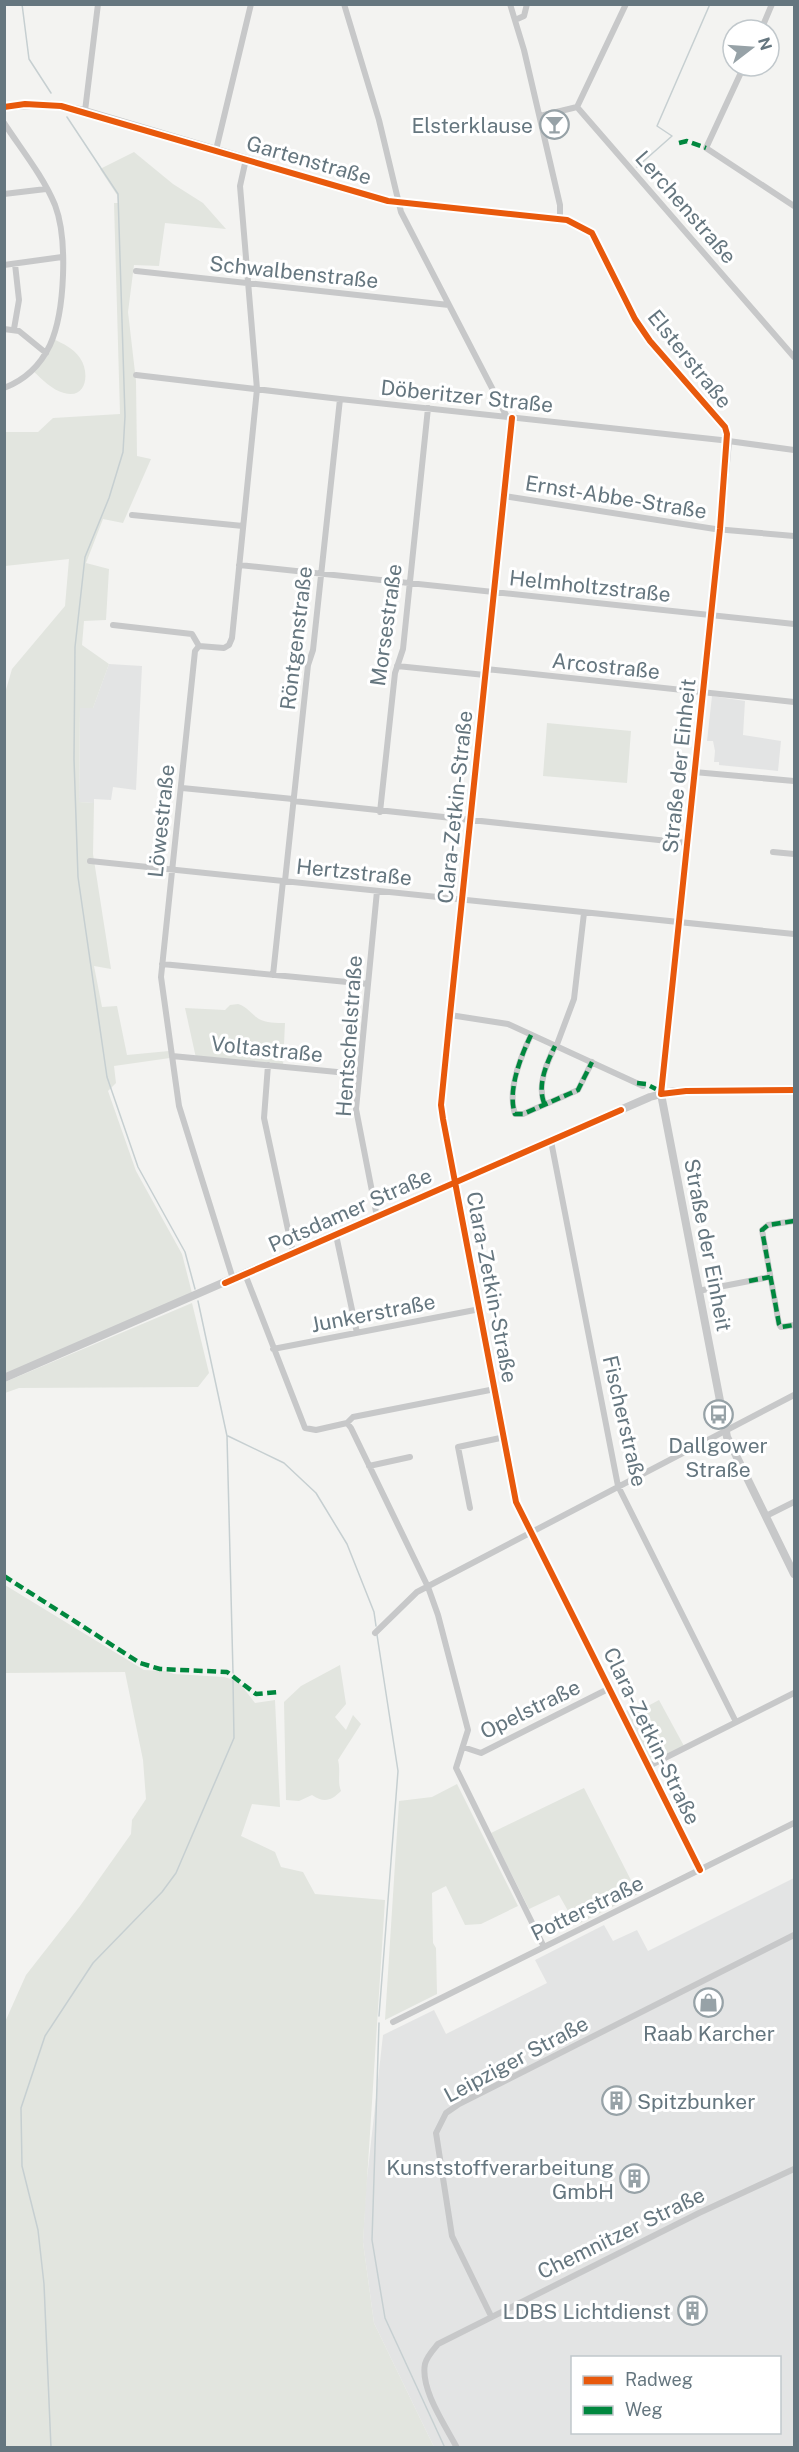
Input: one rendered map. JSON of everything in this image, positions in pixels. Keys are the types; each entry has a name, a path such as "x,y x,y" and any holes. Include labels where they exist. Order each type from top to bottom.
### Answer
{"street":[{"path":"85,111 98,4"},
{"path":"216,150 251,4"},
{"path":"344,4 379,120 397,202 509,418"},
{"path":"510,4 540,116 560,205 560,218"},
{"path":"515,20 524,16 527,4"},
{"path":"540,116 576,107 626,4"},
{"path":"766,18 772,4"},
{"path":"738,78 706,148 795,206"},
{"name":"Gartenstraße","path":"4,107 25,104 54,105 85,111 397,202 560,218"},
{"name":"Lerchenstraße","path":"576,107 795,357"},
{"path":"4,123 46,189 57,213 62,257 58,314 51,344 32,371 19,382 4,388"},
{"path":"113,625 192,634 199,645 224,648 229,645 257,389 240,186 246,159"},
{"path":"4,194 46,189"},
{"name":"Elsterstraße","path":"560,218 592,234 635,319 650,341 725,427 728,441"},
{"path":"4,265 62,257"},
{"path":"14,329 19,300 15,264"},
{"name":"Schwalbenstraße","path":"136,272 449,306"},
{"path":"4,329 14,329 46,353"},
{"name":"Döberitzer Straße","path":"136,375 795,450"},
{"name":"Röntgenstraße","path":"273,975 308,665 313,650 340,399"},
{"name":"Morsestraße","path":"380,812 397,666 403,649 428,408"},
{"name":"Clara-Zetkin-Straße","path":"509,418 504,496 441,1105 516,1502 700,1870"},
{"name":"Straße der Einheit","path":"728,441 661,1094 725,1430 795,1574"},
{"name":"Ernst-Abbe-Straße","path":"504,496 720,529 795,536"},
{"path":"132,514 243,526"},
{"name":"Helmholtzstraße","path":"239,565 795,624"},
{"name":"Löwestraße","path":"199,645 195,651 161,977 179,1106 233,1280"},
{"name":"Arcostraße","path":"397,666 485,672 795,702"},
{"path":"694,772 795,781"},
{"path":"182,788 380,812 687,843"},
{"path":"773,852 795,854"},
{"name":"Hertzstraße","path":"90,861 795,934"},
{"name":"Hentschelstraße","path":"377,891 358,1074 356,1117 377,1217"},
{"path":"544,1103 542,1097 544,1070 574,999 584,913"},
{"path":"162,964 368,984"},
{"path":"450,1015 498,1021 643,1086"},
{"path":"531,1035 518,1063 513,1107 515,1114 519,1115 578,1090 592,1062"},
{"name":"Voltastraße","path":"172,1056 358,1074"},
{"path":"268,1065 264,1118 293,1254"},
{"name":"Potsdamer Straße","path":"4,1378 661,1094 686,1091 795,1090"},
{"name":"Fischerstraße","path":"551,1141 618,1486 736,1722"},
{"path":"795,1221 768,1225 762,1230 779,1324 781,1327 795,1325"},
{"path":"336,1235 357,1333"},
{"path":"245,1274 305,1428 316,1430 347,1424 353,1417 495,1389"},
{"path":"698,1291 770,1277"},
{"name":"Junkerstraße","path":"273,1349 480,1309"},
{"path":"375,1632 408,1599 428,1587 795,1395"},
{"path":"347,1424 428,1587 468,1730 456,1768 544,1947"},
{"path":"470,1508 458,1447 504,1437"},
{"path":"369,1466 410,1457"},
{"path":"766,1516 795,1502"},
{"name":"Opelstraße","path":"463,1747 480,1753 610,1688"},
{"path":"649,1767 795,1693"},
{"name":"Potterstraße","path":"393,2022 795,1823"},
{"name":"Leipziger Straße","path":"491,2316 452,2236 436,2133 446,2113 459,2104 795,1935"},
{"name":"Chemnitzer Straße","path":"457,2448 429,2392 424,2376 426,2361 438,2344 709,2208 795,2169"}],"shaded area":[{"path":"134,152 173,184 203,203 226,229 165,223 159,266 134,265 128,312 136,381 137,456 151,459 123,523 103,519 86,563 109,569 106,620 84,621 82,645 109,664 93,708 80,708 79,802 94,803 93,854 111,969 94,966 102,1007 117,1006 127,1055 169,1051 170,1058 114,1066 116,1083 108,1091 136,1171 182,1254 192,1293 5,1375 5,693 12,669 65,606 69,559 5,566 5,432 38,432 53,418 120,414 114,203 118,203 117,195 100,169"},
{"path":"53,339 71,349 83,364 84,383 78,392 72,394 60,392 33,371"},
{"path":"109,664 142,666 136,790 113,787 111,800 94,799 94,803 79,802 80,708 93,708"},
{"path":"712,696 745,701 743,735 781,741 778,771 719,765 719,762 714,762 713,741 707,741"},
{"path":"547,723 631,731 627,783 543,776"},
{"path":"238,1004 262,1020 271,1023 285,1023 283,1066 196,1058 185,1008 225,1010 230,1005"},
{"path":"192,1303 209,1373 198,1387 19,1388 5,1393 5,1382"},
{"path":"5,1585 144,1670 224,1677 238,1681 255,1703 275,1700 280,1807 252,1804 241,1836 275,1852 281,1867 303,1872 315,1894 385,1900 363,2242 374,2323 434,2447 5,2447 5,2022 26,1975 80,1906 131,1834 132,1820 146,1799 143,1760 125,1672 5,1673"},
{"path":"340,1665 346,1704 335,1717 346,1730 353,1715 361,1724 338,1760 341,1791 327,1800 312,1795 299,1801 286,1800 284,1702 301,1686"},
{"path":"659,1700 684,1746 652,1762 647,1759 624,1712 643,1702 646,1707"},
{"path":"457,1784 518,1906 481,1924 465,1925 446,1886 432,1893 437,1994 385,2020 399,1801 432,1797"},
{"path":"584,1788 638,1894 576,1925 559,1895 529,1909 491,1833"},
{"path":"794,1878 794,2447 434,2447 374,2323 363,2242 366,2187 383,2035 434,2010 446,2034 547,1983 535,1960 604,1925 613,1941 637,1930 648,1951"}],"waterway":[{"path":"22,4 29,59 51,93"},
{"path":"637,167 672,136 657,126 710,4"},
{"path":"67,117 118,194 125,416 123,452 109,498 85,557 75,647 74,759 78,877 107,1077 138,1167 185,1252 195,1289"},
{"path":"198,1301 227,1436 233,1673"},
{"path":"228,1436 284,1463 316,1493 347,1544 374,1612 376,1626"},
{"path":"377,1635 398,1771 379,2016"},
{"path":"51,2448 44,2284 38,2230 22,2166 21,2108 45,2036 93,1963 162,1892 176,1873 234,1738 233,1680"},
{"path":"379,2023 372,2240 385,2318 445,2448"}],"marked path":[{"path":"679,143 687,141 706,148"},
{"path":"531,1035 519,1063 514,1084 515,1114 523,1114 578,1090 592,1062"},
{"path":"544,1103 542,1081 555,1046"},
{"path":"637,1083 656,1089"},
{"path":"794,1221 768,1225 762,1230 779,1324 781,1327 794,1325"},
{"path":"749,1281 770,1277"},
{"path":"4,1576 140,1663 160,1669 227,1672 256,1694 278,1692"}],"cycle path":[{"path":"4,107 25,104 61,106 388,201 567,220 592,233 635,319 650,341 725,427 727,434 720,529 661,1094 686,1091 794,1090"},
{"path":"512,418 441,1105 516,1502 700,1870"},
{"path":"225,1283 621,1110"}],"place":[{"name":"Elsterklause","path":"554,125"},
{"name":"Dallgower Straße","path":"718,1414"},
{"name":"Raab Karcher","path":"709,2002"},
{"name":"Spitzbunker","path":"616,2101"},
{"name":"Kunststoffverarbeitung GmbH","path":"635,2179"},
{"name":"LDBS Lichtdienst","path":"692,2311"}]}
